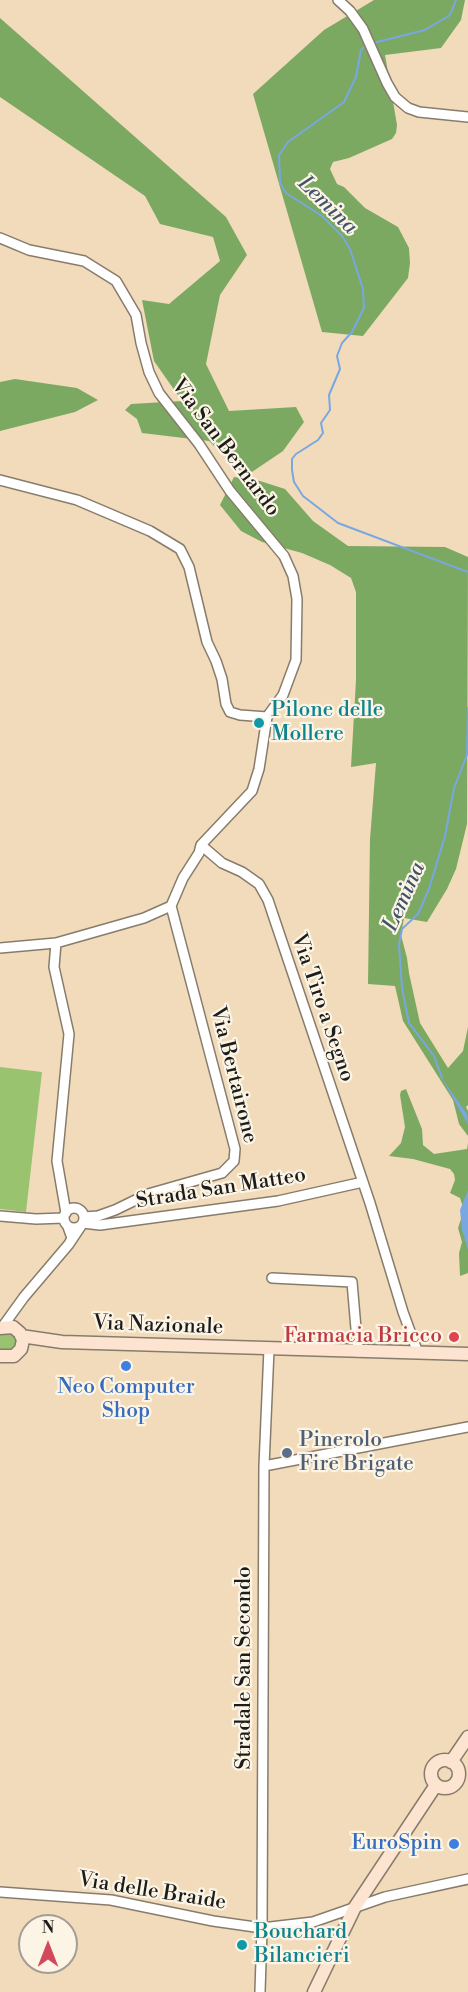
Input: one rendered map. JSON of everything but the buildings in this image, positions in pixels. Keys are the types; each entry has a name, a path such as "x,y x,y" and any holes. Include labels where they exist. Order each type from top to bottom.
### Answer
{"main road":[{"name":"Via Nazionale","path":"2,1327 8,1326 20,1333 46,1340 468,1354"},
{"path":"20,1333 21,1349"},
{"name":"Via Nazionale","path":"2,1359 14,1356 21,1349 46,1340"},
{"path":"451,1762 468,1737"},
{"path":"439,1762 451,1762 459,1772 456,1784 444,1788 436,1785 432,1777 433,1768 439,1762"},
{"path":"314,1992 354,1907 436,1785"}],"street":[{"path":"338,0 350,11 363,29 387,83 396,97 408,108 418,112 468,117"},
{"name":"Via San Bernardo","path":"0,238 29,250 84,261 116,281 136,315 149,372 159,393 199,444 230,491 284,556 293,576 297,599 296,660 284,695 267,717"},
{"path":"0,480 77,500 150,531 180,549 189,567 207,642 216,661 230,712 267,717 260,769 252,791 201,845 171,906 144,918 56,943 0,948"},
{"name":"Via Tiro a Segno","path":"201,845 222,863 260,884 268,900 418,1353"},
{"name":"Via Bertairone","path":"82,1222 115,1210 148,1194 222,1173 234,1161 235,1149 171,906"},
{"path":"56,943 54,967 69,1034 57,1161 66,1219 72,1238 69,1245"},
{"name":"Strada San Matteo","path":"82,1222 100,1225 278,1201 363,1182"},
{"path":"2,1327 69,1245 82,1222 81,1212 75,1209 69,1210 66,1219"},
{"path":"0,1216 66,1219 75,1228 82,1222"},
{"path":"272,1278 352,1282 358,1352"},
{"path":"20,1303 20,1333"},
{"name":"Stradale San Secondo","path":"260,1991 264,1466 269,1349"},
{"path":"264,1466 468,1427"},
{"name":"Via delle Braide","path":"0,1892 111,1900 213,1921 262,1928 313,1922 385,1897 468,1879"}],"green space":[{"path":"374,0 465,0 461,20 441,48 385,55 397,125 392,139 349,158 333,162 330,169 337,184 344,187 365,208 398,227 409,248 408,278 363,336 322,332 253,94 324,30"},
{"path":"0,18 226,217 247,255 220,295 206,364 229,411 296,407 304,422 283,451 246,476 209,441 142,433 137,419 125,410 131,404 182,401 154,361 142,300 169,304 220,261 213,237 160,224 145,196 0,97"},
{"path":"15,379 77,388 98,400 75,412 0,431 0,382"},
{"path":"234,477 260,481 285,489 313,521 348,546 445,547 468,557 467,824 456,869 447,889 427,922 404,918 401,935 420,1023 448,1068 463,1051 468,1027 468,1105 466,1107 468,1136 459,1124 453,1100 403,1021 395,986 368,984 370,839 376,763 351,767 356,680 356,592 351,578 330,565 302,553 262,542 241,531 220,505"},
{"path":"0,1067 42,1072 26,1212 0,1209"},
{"path":"406,1089 422,1129 423,1145 434,1154 467,1149 468,1143 468,1273 460,1276 459,1253 462,1242 458,1228 464,1210 460,1198 450,1193 455,1180 454,1174 450,1169 413,1159 389,1156 401,1143 405,1127 400,1095 401,1091"},
{"path":"9,1331 17,1337 17,1344 14,1350 0,1350 0,1334"}],"water":[{"path":"441,1077 467,1114 468,1125 466,1121"},
{"path":"468,1190 468,1250 462,1230 460,1210"}],"waterway":[{"name":"Lemina","path":"373,43 425,30 450,15 456,0"},
{"name":"Lemina","path":"367,45 361,50 356,77 344,102 288,142 279,155 280,183 286,193 322,216 342,236 350,249 363,289 364,308 352,332 342,343 337,356 340,369 329,395 330,410 321,423 323,433 318,440 292,459 294,482 303,496 338,523 468,572"},
{"name":"Lemina","path":"442,1078 434,1056 409,1023 402,988 399,944 402,929 418,914 429,889 445,836 454,788 467,755 468,708"}],"place":[{"name":"Pilone delle Mollere","path":"259,723"},
{"name":"Farmacia Bricco","path":"454,1337"},
{"name":"Neo Computer Shop","path":"126,1366"},
{"name":"Pinerolo Fire Brigate","path":"287,1453"},
{"name":"EuroSpin","path":"454,1844"},
{"name":"Bouchard Bilancieri","path":"242,1945"}]}
